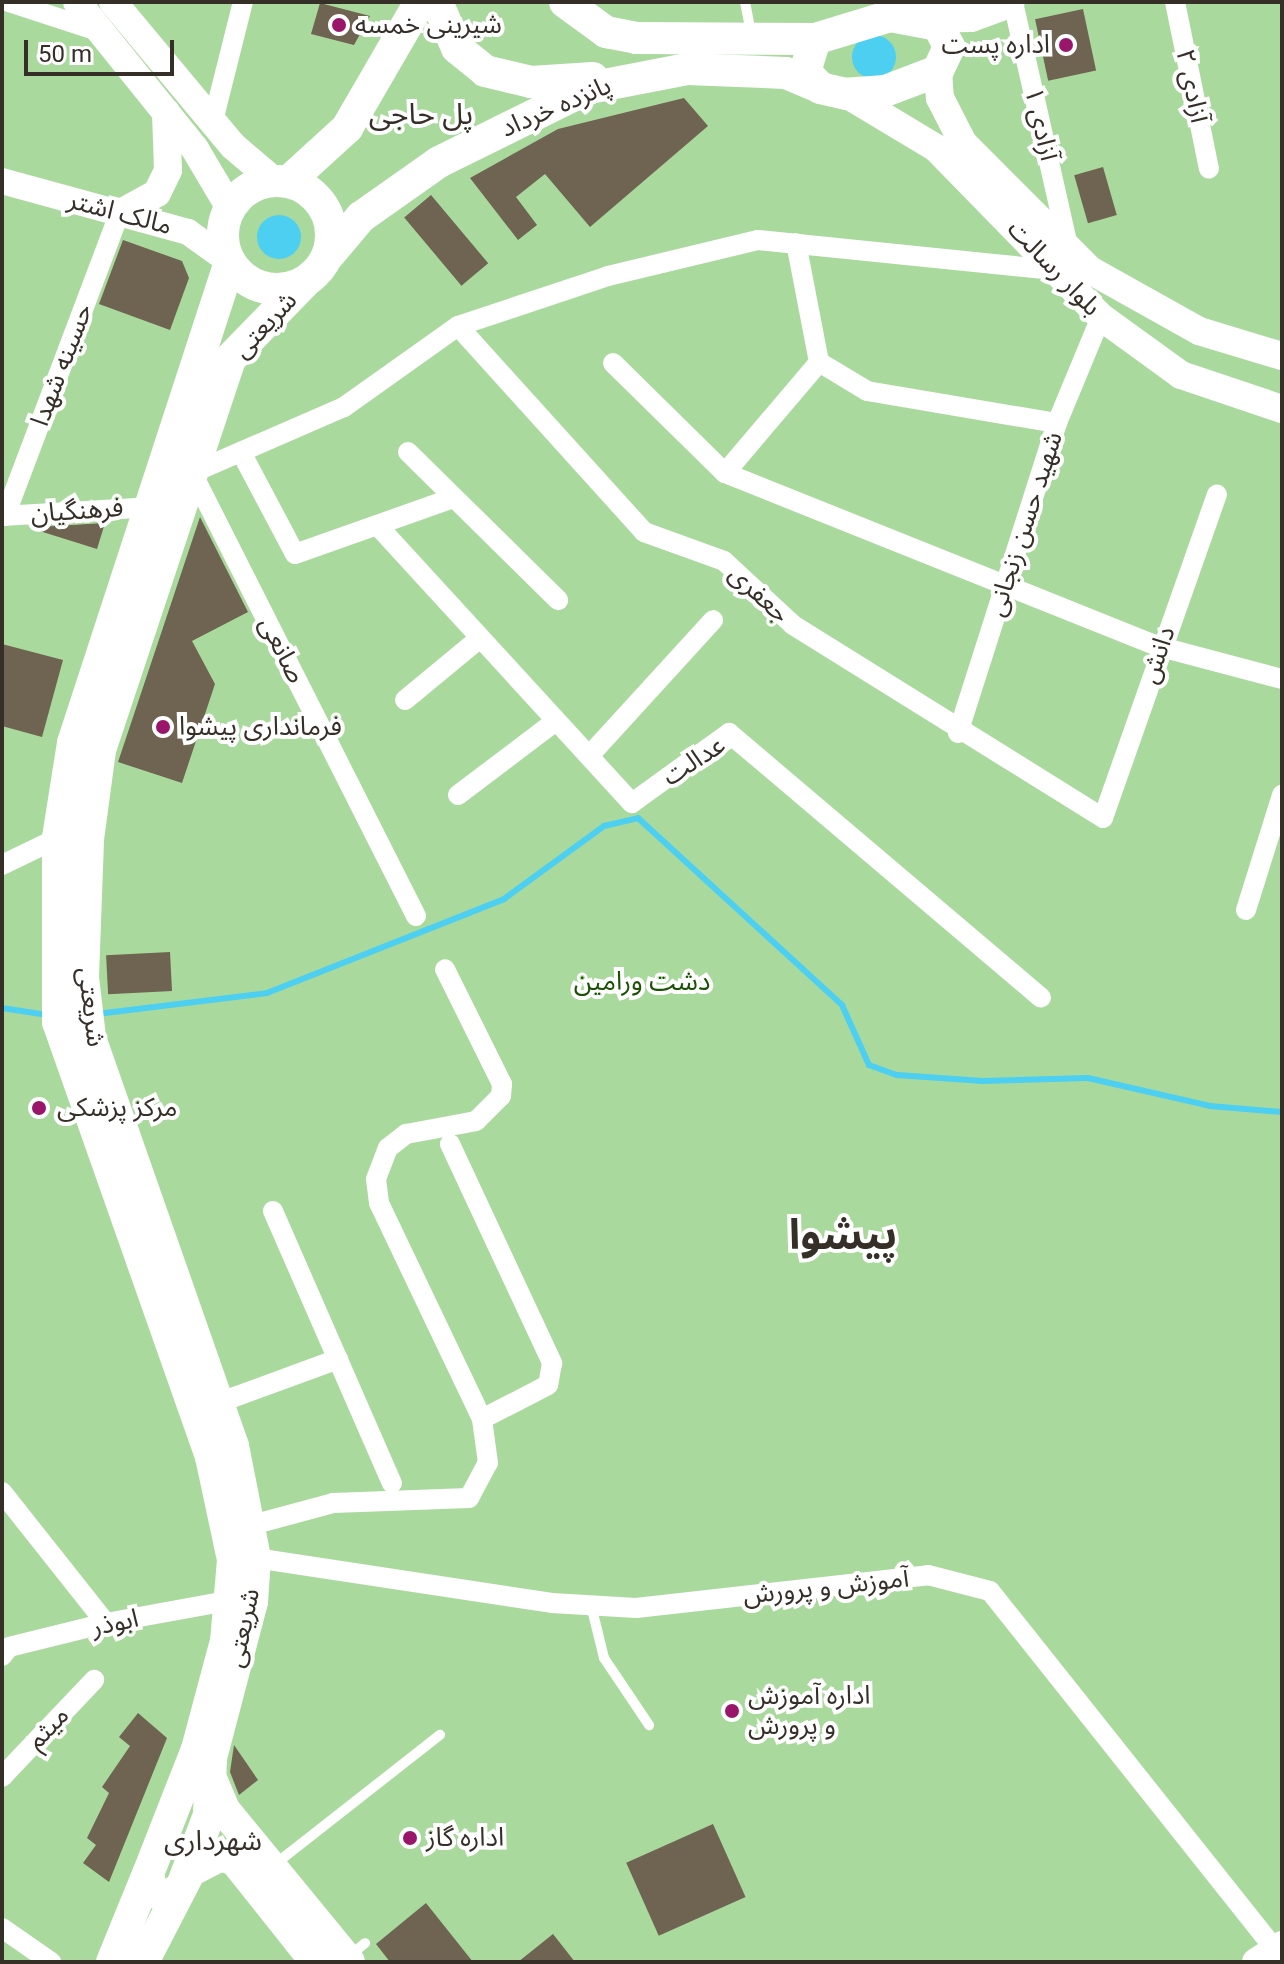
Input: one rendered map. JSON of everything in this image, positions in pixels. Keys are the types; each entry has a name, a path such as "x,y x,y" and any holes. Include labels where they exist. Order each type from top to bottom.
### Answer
{"main road":[{"path":"77,2 166,112 230,208"},
{"path":"113,2 213,121 281,181 326,209 328,256 304,283 271,290 230,262 223,235 230,208 281,181 347,128 420,2"},
{"path":"437,2 457,48 500,76 531,82 651,74"},
{"path":"565,2 606,32 753,44 815,39 869,20 916,10 971,16 1011,2"},
{"path":"815,39 805,72 834,91 897,88 941,66 1011,2"},
{"path":"916,10 948,36 941,66"},
{"name":"بلوار رسالت","path":"941,66 940,98 963,143 1068,247 1143,305 1282,356"},
{"name":"پانزده خرداد","path":"328,256 361,217 439,162 569,96 651,74 762,70 834,91"},
{"name":"بلوار رسالت","path":"834,91 936,148 1051,270 1101,317 1181,375 1282,409"},
{"path":"119,214 157,193 168,170 166,112"},
{"name":"شریعتی","path":"200,1807 197,1749 232,1600 233,1560 211,1457 56,1008 58,838 73,743 153,507 230,262"},
{"name":"شریعتی","path":"200,1807 252,1602 255,1558 218,1403 90,1037 83,977 100,750 230,359 304,283"},
{"path":"211,1758 219,1804 241,1830 264,1875 344,1956"},
{"path":"200,1807 241,1830"},
{"path":"112,1962 148,1874 200,1807"},
{"path":"143,1962 181,1888 200,1807"},
{"path":"148,1874 161,1896 181,1888 214,1855 235,1860 264,1875"}],"street":[{"path":"9,2 104,33"},
{"path":"213,121 243,2"},
{"name":"آزادی ۱","path":"1011,2 1068,247"},
{"name":"آزادی ۲","path":"1175,2 1209,169"},
{"name":"مالک اشتر","path":"2,181 188,232 230,262"},
{"name":"حسینه شهدا","path":"3,519 119,214"},
{"path":"192,473 344,407 458,326 608,276 758,240 1051,270"},
{"path":"796,243 819,362 867,391 1057,423"},
{"name":"شهید حسن زنجانی","path":"958,733 1057,423 1101,317"},
{"name":"جعفری","path":"458,326 644,532 724,561 793,625 958,733 1103,818"},
{"path":"725,473 819,362"},
{"path":"613,363 725,473 1005,588 1161,647 1282,679"},
{"path":"241,452 295,554 450,499"},
{"path":"408,452 450,499 558,600"},
{"name":"صانعی","path":"192,473 416,916"},
{"name":"دانش","path":"1103,818 1217,494"},
{"name":"فرهنگیان","path":"3,519 153,507"},
{"name":"عدالت","path":"378,526 632,803 729,733 1041,998"},
{"path":"589,756 713,620"},
{"path":"405,700 480,638"},
{"path":"458,795 556,721"},
{"path":"1246,910 1282,795"},
{"path":"2,865 58,838"},
{"path":"248,1526 333,1503 469,1498 488,1463 482,1419 379,1203 376,1179 388,1148 406,1134 476,1121 501,1096 502,1084 445,969"},
{"path":"450,1144 552,1363 548,1385 482,1419"},
{"path":"273,1211 392,1483"},
{"path":"218,1403 338,1359"},
{"path":"2,1492 106,1623"},
{"name":"آموزش و پرورش","path":"255,1558 591,1605 636,1608 928,1575 990,1591 1271,1952"},
{"name":"ابوذر","path":"2,1656 9,1647 106,1623 232,1600"},
{"name":"میثم","path":"2,1777 94,1680"},
{"path":"2,1928 51,1962"}],"lane":[{"path":"745,2 753,44"},
{"path":"591,1605 604,1658 649,1725"},
{"path":"264,1875 440,1735"}],"green space":[{"name":"دشت ورامین","path":"2,2 1282,2 1282,1962 2,1962"}],"water":[{"path":"874,35 889,42 896,57 889,72 874,79 859,72 852,57 859,42"},
{"path":"279,215 294,222 301,237 294,252 279,259 264,252 257,237 264,222"}],"building":[{"name":"شیرینی خمسه","path":"320,3 370,16 354,45 311,34"},
{"name":"اداره پست","path":"1083,9 1096,71 1048,81 1035,19"},
{"path":"684,98 708,126 590,227 545,174 516,197 537,225 518,240 470,178 558,129"},
{"path":"1103,167 1117,215 1088,223 1074,175"},
{"path":"431,195 488,263 461,286 404,217"},
{"path":"123,240 182,261 189,278 170,330 99,304"},
{"path":"200,517 248,612 192,641 215,684 182,783 118,762"},
{"path":"105,523 97,549 30,528 38,527"},
{"path":"2,644 63,660 42,737 2,726"},
{"path":"170,952 172,991 108,994 106,955"},
{"path":"138,1713 167,1738 109,1882 83,1863 96,1845 87,1838 109,1793 102,1787 130,1746 119,1737"},
{"path":"234,1745 258,1780 239,1795 230,1772"},
{"path":"713,1824 746,1897 659,1936 626,1863"},
{"path":"426,1903 473,1962 390,1962 376,1944"},
{"path":"553,1934 575,1962 518,1962"}],"waterway":[{"path":"105,1013 267,993 504,899 604,826 638,818 842,1005 869,1065 897,1075 983,1081 1088,1078 1210,1106 1282,1112"},
{"path":"2,1008 48,1015"}],"place":[{"name":"شیرینی خمسه","path":"339,25"},
{"name":"اداره پست","path":"1066,45"},
{"name":"فرمانداری پیشوا","path":"163,727"},
{"name":"مرکز پزشکی","path":"39,1108"},
{"name":"اداره آموزش و پرورش","path":"732,1711"},
{"name":"اداره گاز","path":"410,1838"}],"district":[{"name":"پل حاجی","path":"421,114"},
{"name":"پیشوا","path":"843,1235"},
{"name":"شهرداری","path":"213,1841"}]}
